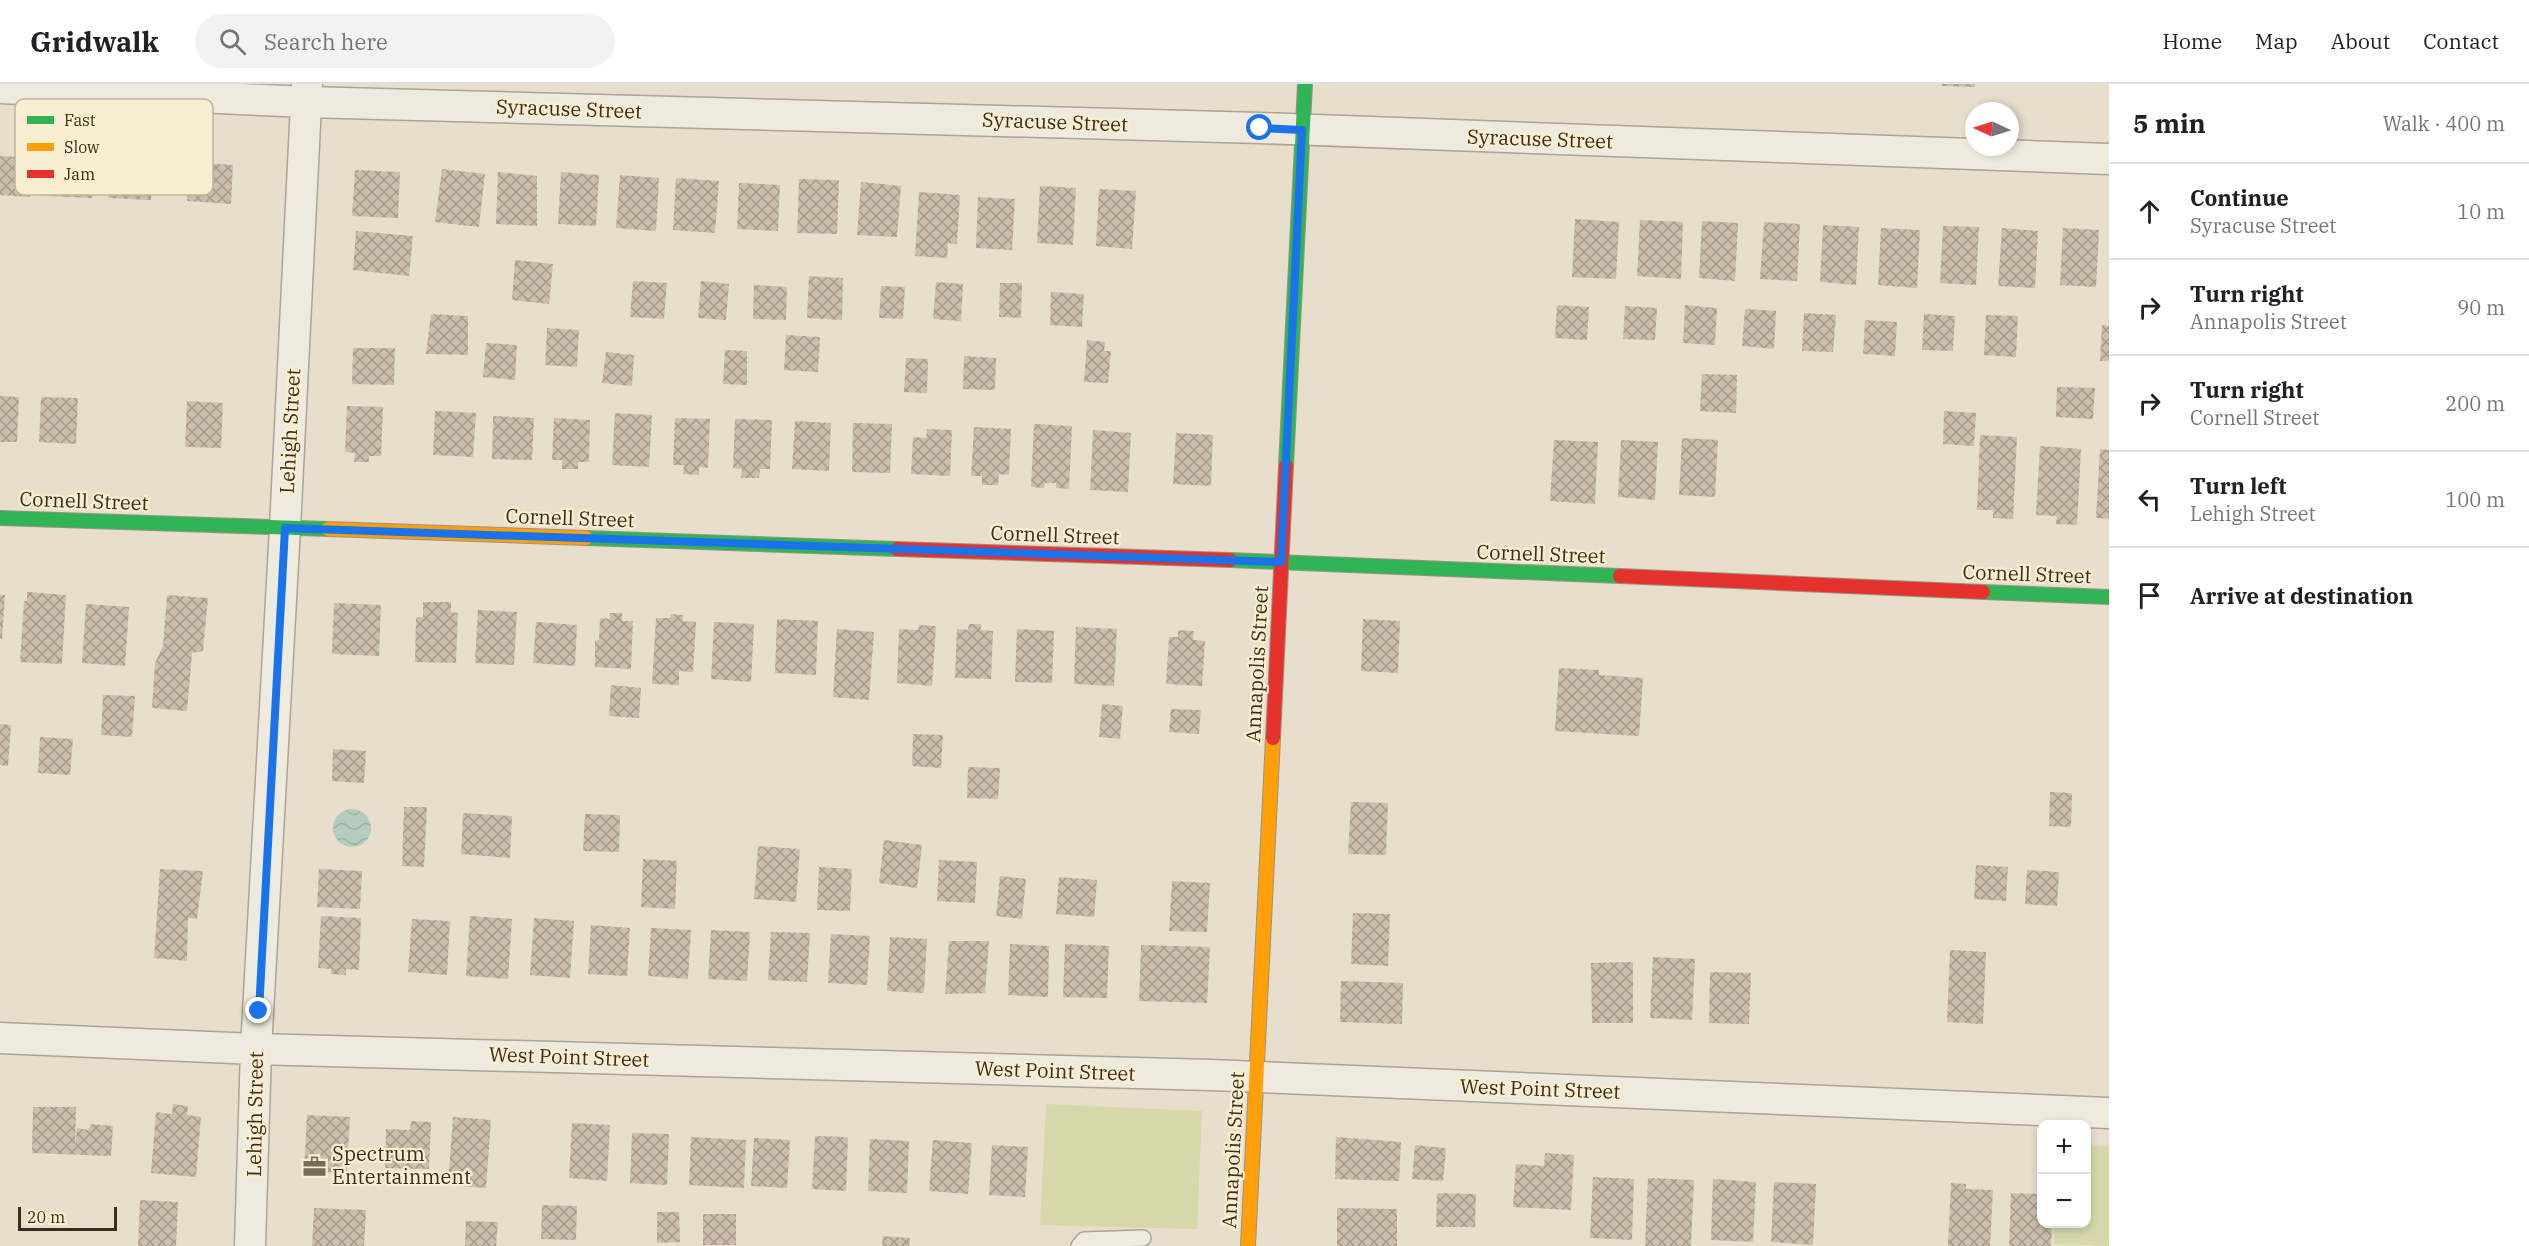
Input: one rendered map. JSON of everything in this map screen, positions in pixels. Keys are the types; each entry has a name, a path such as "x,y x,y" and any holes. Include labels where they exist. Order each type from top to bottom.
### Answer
{"street":[{"name":"Annapolis Street","path":"1248,1246 1305,84"},
{"name":"Syracuse Street","path":"0,88 306,93 2109,159"},
{"name":"Lehigh Street","path":"250,1246 256,1049 306,93"},
{"name":"Cornell Street","path":"0,518 1281,562 2109,597"},
{"name":"West Point Street","path":"0,1038 256,1049 1255,1078 2109,1113"}],"lane":[{"path":"1079,1246 1084,1240 1143,1238"}],"green space":[{"path":"1046,1104 1202,1111 1197,1229 1040,1225"},
{"path":"2091,1145 2109,1146 2109,1246 2054,1244 2055,1228 2091,1228"}],"water":[{"path":"352,809 359,810 365,815 370,821 370,835 365,841 359,846 352,847 345,846 339,841 334,835 333,828 334,821 339,815 345,810"}],"building":[{"path":"1942,84 1975,84 1975,87 1942,86"},
{"path":"0,156 15,157 15,195 30,195 30,197 0,195"},
{"path":"213,164 233,165 231,204 187,201 187,195 213,195"},
{"path":"442,169 485,174 479,227 435,222"},
{"path":"355,170 400,172 398,218 352,216"},
{"path":"498,172 537,176 537,226 496,224"},
{"path":"561,172 599,175 596,226 558,224"},
{"path":"620,175 659,178 656,231 616,228"},
{"path":"676,178 719,181 715,233 673,230"},
{"path":"799,179 839,180 837,234 797,233"},
{"path":"861,182 901,186 897,237 857,235"},
{"path":"739,183 780,185 778,231 737,229"},
{"path":"1040,186 1076,188 1073,245 1037,243"},
{"path":"1099,189 1136,191 1132,249 1096,246"},
{"path":"919,192 960,195 957,244 948,243 947,258 915,256"},
{"path":"47,195 92,195 92,198"},
{"path":"108,195 151,195 151,200 108,198"},
{"path":"978,197 1015,199 1012,250 976,248"},
{"path":"1575,219 1619,222 1616,279 1572,277"},
{"path":"1640,220 1683,222 1681,279 1637,276"},
{"path":"1702,221 1738,223 1735,281 1699,278"},
{"path":"1764,222 1800,224 1797,281 1760,279"},
{"path":"1823,225 1859,227 1856,285 1820,282"},
{"path":"1943,226 1979,227 1976,285 1940,283"},
{"path":"1881,228 1920,230 1917,288 1878,285"},
{"path":"2002,228 2038,231 2035,288 1998,286"},
{"path":"2063,228 2099,230 2096,287 2060,285"},
{"path":"356,231 413,236 409,276 353,270"},
{"path":"515,260 553,264 549,304 512,300"},
{"path":"809,276 843,278 842,320 807,318"},
{"path":"633,281 667,283 664,319 630,317"},
{"path":"701,281 729,284 726,320 698,318"},
{"path":"936,282 963,284 961,321 933,319"},
{"path":"1000,283 1022,283 1021,318 999,317"},
{"path":"754,285 787,287 786,320 753,319"},
{"path":"881,286 905,287 903,319 879,318"},
{"path":"1051,292 1084,294 1082,327 1050,325"},
{"path":"1557,305 1589,307 1587,340 1555,338"},
{"path":"1685,305 1717,308 1715,345 1683,343"},
{"path":"1625,306 1657,308 1655,340 1623,339"},
{"path":"1745,309 1776,311 1774,349 1742,346"},
{"path":"1804,313 1836,315 1833,352 1802,351"},
{"path":"431,314 468,316 468,355 426,354"},
{"path":"1924,314 1955,316 1953,351 1922,350"},
{"path":"1986,315 2018,316 2016,357 1984,355"},
{"path":"1865,320 1897,322 1895,356 1863,354"},
{"path":"2102,325 2109,326 2109,361 2100,361"},
{"path":"547,328 579,330 577,367 545,365"},
{"path":"786,335 820,337 818,372 784,370"},
{"path":"1087,340 1105,342 1104,351 1111,351 1108,383 1084,382"},
{"path":"486,343 517,345 515,380 483,377"},
{"path":"353,348 395,348 394,385 352,384"},
{"path":"725,350 747,351 747,385 723,384"},
{"path":"606,352 634,355 632,386 602,383"},
{"path":"964,356 996,358 995,390 963,389"},
{"path":"906,358 928,359 927,393 904,392"},
{"path":"1702,374 1737,375 1736,413 1700,411"},
{"path":"2057,387 2095,388 2093,419 2056,417"},
{"path":"0,396 19,397 17,442 0,442"},
{"path":"41,397 78,398 76,444 39,442"},
{"path":"187,401 223,403 221,448 185,447"},
{"path":"347,406 383,407 381,456 369,456 369,462 354,462 355,453 345,452"},
{"path":"435,411 476,413 473,457 433,455"},
{"path":"1944,411 1976,413 1974,446 1943,444"},
{"path":"615,413 652,415 649,467 612,465"},
{"path":"493,416 534,418 532,460 492,459"},
{"path":"554,418 590,420 589,462 578,462 578,469 562,469 562,460 552,460"},
{"path":"675,418 710,419 708,468 699,467 699,475 683,474 684,465 673,465"},
{"path":"735,419 772,420 770,469 760,469 759,478 741,478 742,469 733,468"},
{"path":"795,421 831,423 829,471 792,469"},
{"path":"853,423 892,424 890,473 852,472"},
{"path":"1034,424 1072,426 1069,489 1056,488 1056,483 1045,483 1044,488 1031,487"},
{"path":"974,427 1011,429 1009,475 999,474 998,485 982,485 982,476 971,476"},
{"path":"927,429 952,430 950,476 911,474 913,437 926,438"},
{"path":"1093,430 1131,433 1128,492 1090,490"},
{"path":"1176,433 1213,435 1211,486 1173,484"},
{"path":"1980,435 2017,437 2013,519 1993,518 1993,510 1977,510"},
{"path":"1682,438 1718,440 1715,497 1679,495"},
{"path":"1554,440 1598,442 1595,504 1550,501"},
{"path":"1621,440 1658,442 1655,500 1618,497"},
{"path":"2040,446 2081,449 2077,525 2056,524 2057,516 2036,515"},
{"path":"2100,449 2109,450 2109,519 2096,518"},
{"path":"27,592 66,595 62,664 20,662 24,601 27,601"},
{"path":"0,595 5,595 2,639 0,639"},
{"path":"167,595 208,598 203,651 192,653 187,711 152,708 155,663 163,646"},
{"path":"423,602 451,602 451,612 458,613 456,663 415,662 416,617 423,617"},
{"path":"334,603 381,605 379,656 332,654"},
{"path":"86,604 129,607 125,666 82,663"},
{"path":"478,610 517,612 514,665 475,663"},
{"path":"610,613 622,613 622,621 633,621 631,669 595,667 595,641 599,640 600,618 610,619"},
{"path":"671,614 683,615 683,621 696,622 693,672 679,671 679,685 652,684 656,618 670,618"},
{"path":"777,619 818,621 816,675 775,673"},
{"path":"1363,619 1400,621 1398,673 1361,671"},
{"path":"536,622 577,625 575,666 533,663"},
{"path":"714,622 754,624 751,682 711,679"},
{"path":"969,624 981,624 981,630 993,631 991,679 955,678 957,629 968,630"},
{"path":"919,625 936,626 932,686 897,683 899,629 918,630"},
{"path":"1076,627 1117,629 1114,686 1074,684"},
{"path":"837,629 874,632 869,700 833,697"},
{"path":"1017,629 1054,631 1052,683 1015,682"},
{"path":"1178,630 1194,631 1193,640 1205,641 1202,686 1166,684 1169,637 1178,637"},
{"path":"1559,668 1599,670 1599,675 1643,678 1639,736 1555,731"},
{"path":"611,685 641,688 639,718 609,716"},
{"path":"103,695 135,696 132,737 101,735"},
{"path":"1102,704 1123,706 1120,739 1099,737"},
{"path":"1171,709 1201,710 1199,734 1169,732"},
{"path":"0,724 11,725 8,766 0,765"},
{"path":"913,734 943,735 941,768 912,766"},
{"path":"40,737 73,739 70,775 38,773"},
{"path":"333,749 366,751 364,783 332,781"},
{"path":"968,767 1000,768 998,799 967,798"},
{"path":"2050,792 2072,793 2071,827 2049,826"},
{"path":"1351,802 1388,803 1386,855 1348,854"},
{"path":"404,807 427,807 424,867 402,866"},
{"path":"463,813 512,816 510,858 461,854"},
{"path":"585,814 620,815 619,852 583,851"},
{"path":"884,840 922,845 917,888 879,883"},
{"path":"758,846 800,849 796,902 754,899"},
{"path":"643,859 677,861 675,909 641,907"},
{"path":"939,860 977,862 975,903 937,901"},
{"path":"1976,865 2008,867 2006,901 1974,899"},
{"path":"819,867 852,869 850,911 817,910"},
{"path":"160,869 203,871 197,919 188,918 187,961 154,958"},
{"path":"319,869 362,871 360,909 317,907"},
{"path":"2027,870 2059,872 2057,906 2025,904"},
{"path":"1000,876 1026,879 1022,919 996,916"},
{"path":"1059,877 1097,880 1094,917 1056,914"},
{"path":"1172,881 1210,883 1207,932 1169,931"},
{"path":"1353,913 1390,914 1388,966 1351,964"},
{"path":"321,916 361,918 359,970 346,969 346,975 331,974 331,969 318,968"},
{"path":"470,916 512,919 508,979 466,976"},
{"path":"534,918 574,921 570,978 530,975"},
{"path":"412,919 450,921 447,975 408,972"},
{"path":"591,925 630,928 627,976 588,974"},
{"path":"651,928 691,930 688,979 648,976"},
{"path":"711,930 750,932 747,981 708,979"},
{"path":"771,932 810,933 807,982 768,980"},
{"path":"831,934 870,936 867,985 828,983"},
{"path":"890,937 927,939 924,993 887,991"},
{"path":"949,941 989,941 985,993 945,994"},
{"path":"1010,944 1049,946 1048,997 1008,995"},
{"path":"1065,944 1109,946 1107,998 1063,997"},
{"path":"1141,945 1210,947 1207,1003 1139,1001"},
{"path":"1950,950 1986,952 1983,1024 1947,1022"},
{"path":"1653,957 1695,959 1692,1020 1650,1018"},
{"path":"1633,962 1633,1023 1592,1023 1591,963"},
{"path":"1710,972 1751,973 1749,1024 1709,1023"},
{"path":"1341,981 1403,983 1402,1024 1340,1022"},
{"path":"173,1104 188,1106 187,1115 201,1117 196,1177 151,1173 156,1112 172,1114"},
{"path":"33,1107 76,1107 75,1147 77,1128 88,1130 91,1124 113,1126 111,1156 32,1153"},
{"path":"307,1115 350,1117 347,1173 304,1171"},
{"path":"453,1117 491,1120 486,1188 448,1185"},
{"path":"411,1121 431,1122 429,1169 385,1168 386,1129 410,1130"},
{"path":"572,1123 610,1125 607,1181 569,1178"},
{"path":"632,1133 669,1134 667,1185 630,1183"},
{"path":"815,1136 848,1137 846,1191 812,1189"},
{"path":"691,1137 746,1140 744,1188 689,1185"},
{"path":"1336,1137 1401,1142 1399,1181 1335,1179"},
{"path":"754,1138 790,1140 787,1188 751,1186"},
{"path":"870,1139 909,1141 907,1193 868,1191"},
{"path":"933,1140 972,1143 968,1194 929,1191"},
{"path":"992,1145 1028,1147 1025,1197 989,1195"},
{"path":"1415,1145 1446,1148 1443,1181 1412,1179"},
{"path":"1545,1153 1574,1155 1571,1210 1513,1207 1516,1164 1544,1166"},
{"path":"1593,1177 1634,1179 1632,1240 1590,1238"},
{"path":"1648,1178 1694,1180 1691,1246 1645,1246"},
{"path":"1713,1179 1756,1182 1753,1242 1711,1240"},
{"path":"1774,1182 1816,1184 1813,1245 1771,1242"},
{"path":"1951,1183 1966,1184 1966,1189 1993,1190 1990,1246 1948,1246"},
{"path":"1437,1193 1476,1194 1475,1227 1436,1227"},
{"path":"2011,1193 2037,1194 2037,1228 2052,1228 2051,1246 2009,1246"},
{"path":"140,1200 178,1202 176,1246 138,1246"},
{"path":"542,1205 577,1206 576,1240 541,1239"},
{"path":"314,1208 366,1210 364,1246 312,1246"},
{"path":"1337,1208 1397,1209 1397,1246 1337,1246"},
{"path":"657,1212 679,1212 680,1242 657,1243"},
{"path":"703,1214 736,1214 736,1245 703,1245"},
{"path":"466,1221 498,1222 496,1246 465,1246"},
{"path":"883,1236 910,1238 909,1246 882,1246"}],"traffic: fast":[{"path":"1286,466 1305,84"},
{"path":"0,518 328,529"},
{"path":"586,538 897,549"},
{"path":"1230,560 1620,576"},
{"path":"1983,592 2109,597"}],"traffic: slow":[{"path":"328,529 586,538"},
{"path":"1248,1246 1273,738"}],"traffic: jam":[{"path":"1273,738 1286,466"},
{"path":"897,549 1230,560"},
{"path":"1620,576 1983,592"}],"place":[{"name":"Spectrum Entertainment","path":"314,1166"}],"route":[{"path":"259,1011 285,528 1281,562 1302,130 1260,128"}]}
